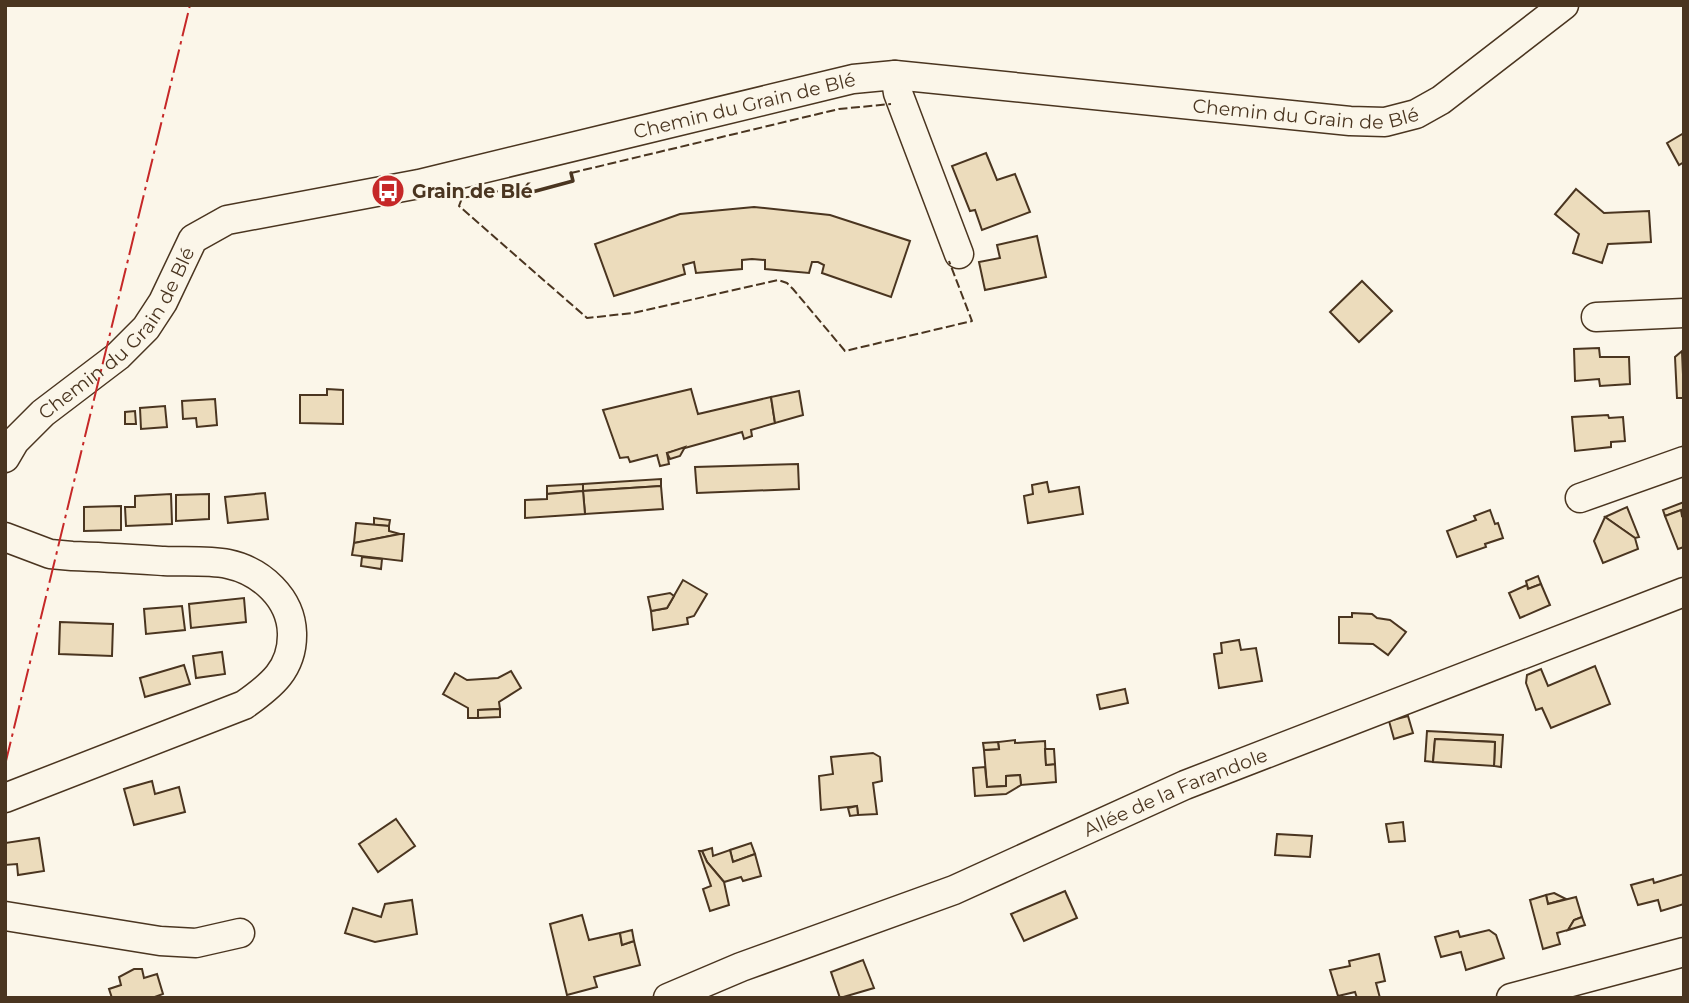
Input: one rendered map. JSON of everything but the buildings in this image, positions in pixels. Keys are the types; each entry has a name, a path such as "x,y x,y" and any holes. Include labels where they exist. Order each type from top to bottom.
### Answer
{"street":[{"name":"Chemin du Grain de Blé","path":"5,458 15,441 43,413 118,356 146,328 163,302 193,239 227,220 388,191 853,79 895,75 1350,121 1385,122 1416,114 1441,100 1564,5"},
{"path":"895,75 898,93 959,254"},
{"path":"1596,317 1684,313"},
{"path":"1580,498 1684,461"},
{"path":"5,537 50,554 228,564 260,577 280,596 292,623 292,643 283,670 270,687 244,705 5,798"},
{"name":"Allée de la Farandole","path":"668,998 741,967 954,890 1197,780 1684,592"},
{"path":"5,916 160,941 196,943 240,933"},
{"path":"1510,998 1684,952"}],"fence":[{"path":"571,173 839,109 891,104"},
{"path":"521,195 510,189 462,198 459,206 587,318 633,313 778,280 793,289 845,351 972,321 949,261"}],"wall":[{"path":"521,195 573,181 571,173"}],"power":[{"path":"5,765 190,5"}],"place":[{"name":"Grain de Blé","path":"388,191"}]}
